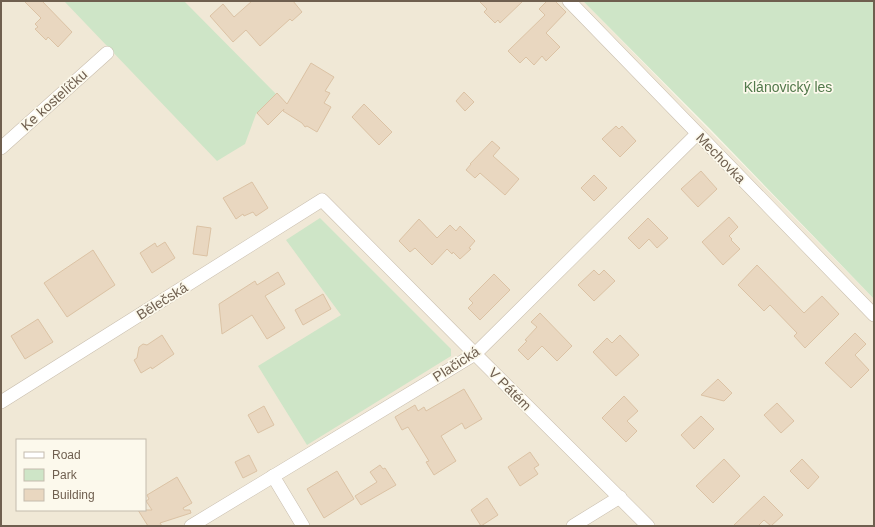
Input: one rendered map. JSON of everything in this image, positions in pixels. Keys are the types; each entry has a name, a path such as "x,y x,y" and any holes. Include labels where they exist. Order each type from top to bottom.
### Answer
{"street":[{"name":"Mechovka","path":"569,1 874,315"},
{"name":"Ke kostelíčku","path":"1,148 107,53"},
{"name":"Plačická","path":"190,526 475,354 697,134"},
{"name":"V Pátém","path":"322,200 648,526"},
{"name":"Bělečská","path":"1,402 322,200"},
{"path":"273,476 303,526"},
{"path":"573,526 620,497"}],"shaded area":[{"path":"1,1 583,1 874,299 874,526 1,526"}],"green space":[{"path":"64,1 184,1 276,94 256,114 245,144 217,161"},
{"name":"Klánovický les","path":"583,1 874,1 874,299 711,130"},
{"path":"320,218 451,349 451,356 307,445 258,366 341,315 286,240"}],"building":[{"path":"24,1 42,1 72,32 58,47 48,37 46,40 35,29 38,27 35,24 41,18"},
{"path":"252,1 293,1 302,12 292,21 290,19 260,46 246,30 233,42 210,16 223,4 234,17"},
{"path":"479,1 523,1 500,23 498,20 495,23 484,12 487,9"},
{"path":"547,1 555,1 566,12 546,33 560,47 546,61 542,56 534,65 526,57 520,63 508,51 545,15 539,9"},
{"path":"311,63 334,77 325,91 330,93 324,103 331,107 317,132 307,126 305,127 302,123 283,111 284,109 268,125 257,113 277,93 287,104"},
{"path":"464,92 474,102 465,111 456,101"},
{"path":"364,104 392,132 379,145 352,117"},
{"path":"616,126 619,129 622,126 636,141 620,157 602,139"},
{"path":"492,141 500,148 493,156 519,179 505,195 480,173 475,178 466,170"},
{"path":"701,171 717,189 698,207 681,189"},
{"path":"594,175 607,188 594,201 581,188"},
{"path":"252,182 268,208 256,216 253,212 244,216 243,214 236,219 223,198"},
{"path":"729,217 738,227 729,236 740,249 723,265 702,242"},
{"path":"648,218 668,238 657,248 649,239 639,249 628,238"},
{"path":"419,219 437,238 450,225 456,231 460,226 475,241 469,248 471,249 460,259 453,252 452,254 447,249 432,265 415,248 410,252 399,241"},
{"path":"197,226 211,228 207,256 193,254"},
{"path":"165,242 175,258 152,273 140,253 155,243 157,247"},
{"path":"93,250 115,285 67,317 44,283"},
{"path":"757,265 804,313 822,296 839,314 805,348 794,336 797,333 770,305 764,311 738,285"},
{"path":"594,270 599,275 604,270 615,281 594,301 578,285"},
{"path":"278,272 285,284 265,296 285,328 267,339 252,315 222,334 219,304 255,281 257,285"},
{"path":"494,274 510,290 480,320 468,308 473,303 469,299"},
{"path":"323,294 331,309 303,325 295,310"},
{"path":"540,313 572,346 557,361 542,346 528,360 518,350 527,341 525,340 537,327 531,322"},
{"path":"38,319 53,342 25,359 11,336"},
{"path":"855,333 866,344 855,355 869,370 851,388 825,363"},
{"path":"162,335 174,354 152,369 151,367 141,373 134,360 137,358 139,347 143,344 147,345"},
{"path":"620,335 639,355 616,376 593,352 607,338 612,343"},
{"path":"718,379 732,393 724,401 701,395"},
{"path":"464,389 482,419 465,429 462,423 441,436 456,461 434,475 426,462 429,461 408,427 402,430 395,417 415,405 418,411 424,407 426,411"},
{"path":"624,396 638,411 627,421 637,431 626,442 602,418"},
{"path":"777,403 794,421 781,433 764,415"},
{"path":"264,406 274,425 258,433 248,415"},
{"path":"701,416 714,429 694,449 681,435"},
{"path":"530,452 539,465 534,468 538,474 520,486 508,467"},
{"path":"249,455 257,471 243,478 235,462"},
{"path":"724,459 740,476 713,503 696,486"},
{"path":"802,459 819,477 808,489 790,471"},
{"path":"380,465 383,469 385,468 396,485 361,505 355,496 377,482 370,472"},
{"path":"337,471 354,499 324,518 307,489"},
{"path":"177,477 192,503 183,508 184,510 190,510 191,513 160,523 162,526 148,526 139,511 152,510 146,501 149,499 147,495"},
{"path":"764,496 783,515 771,526 764,520 758,526 733,526"},
{"path":"487,498 498,515 481,526 471,510"}]}
